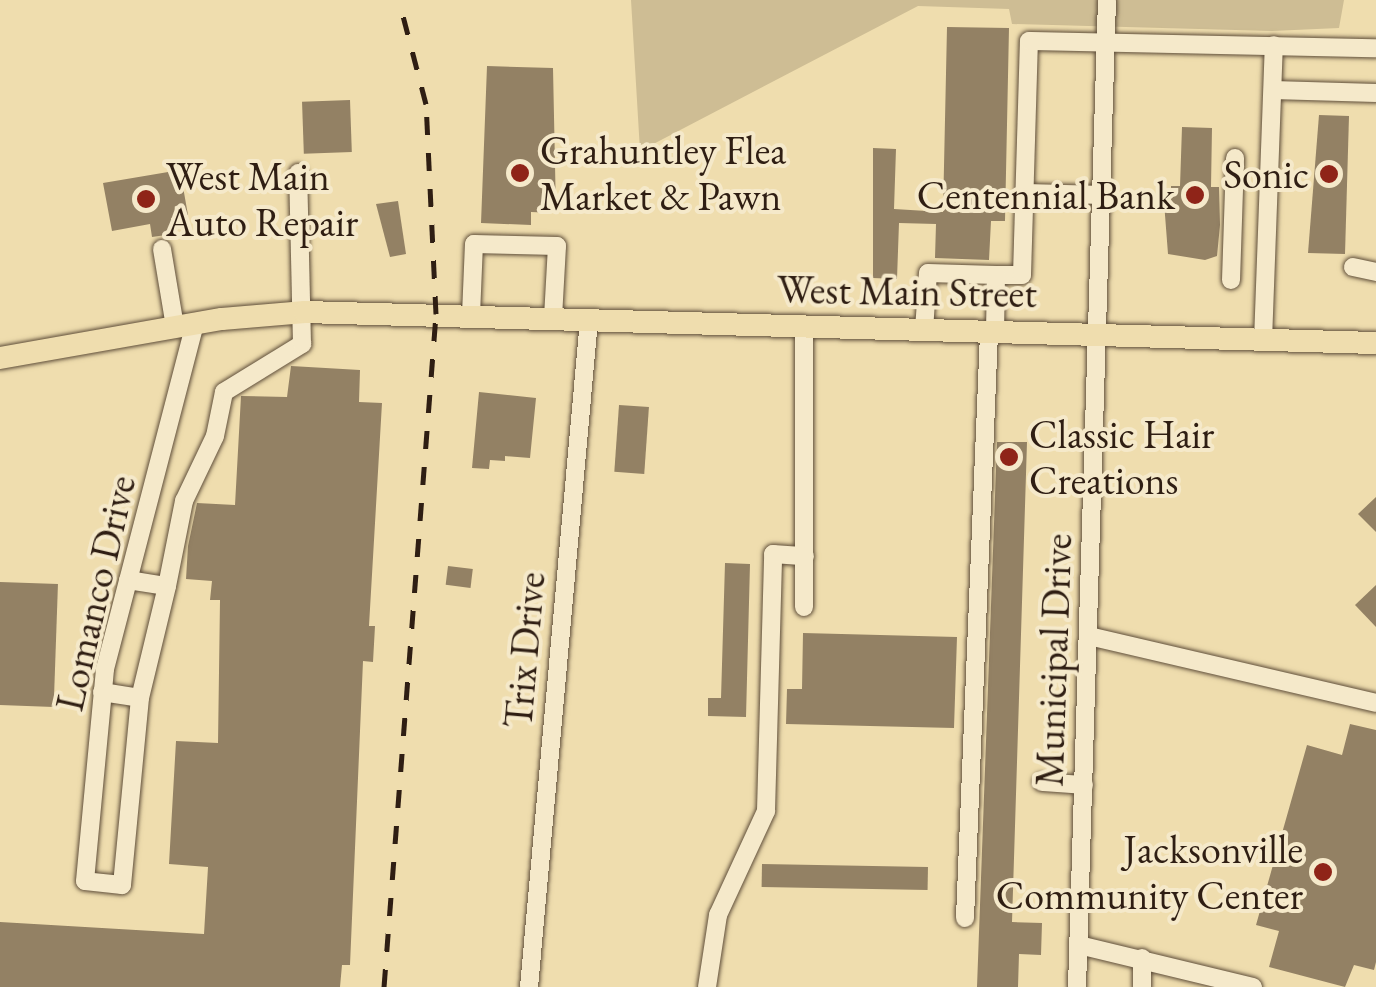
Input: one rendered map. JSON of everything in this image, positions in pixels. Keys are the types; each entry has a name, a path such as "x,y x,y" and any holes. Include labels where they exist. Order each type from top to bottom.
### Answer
{"main road":[{"name":"West Main Street","path":"0,358 185,325 305,312 1376,342"}],"street":[{"name":"Municipal Drive","path":"1078,987 1101,334 1106,0"},
{"path":"924,330 928,273 1022,275 1029,41 1106,46 1376,48"},
{"path":"1263,341 1274,46"},
{"path":"1273,90 1376,94"},
{"path":"1231,280 1235,158"},
{"path":"102,692 140,698 184,502 215,436 224,392 302,344 305,312 298,173"},
{"path":"1025,193 1104,195"},
{"path":"471,315 474,244 557,246 553,318"},
{"path":"162,249 185,325"},
{"path":"1353,267 1376,272"},
{"path":"965,918 996,274"},
{"name":"Trix Drive","path":"529,987 589,320"},
{"name":"Lomanco Drive","path":"140,698 122,885 85,881 102,692 185,325"},
{"path":"804,326 804,607"},
{"path":"708,987 718,914 766,812 773,554 805,556"},
{"path":"128,580 167,586"},
{"path":"1089,636 1376,702"},
{"path":"1042,782 1084,785"},
{"path":"1079,946 1253,987"},
{"path":"1142,958 1142,987"}],"shaded area":[{"path":"631,0 1344,0 1339,28 1272,31 1012,24 1009,9 918,6 640,151"}],"building":[{"path":"947,27 1009,28 1005,221 991,221 989,260 935,258 936,224 899,223 897,279 873,278 873,148 896,149 894,209 943,212"},
{"name":"Grahuntley Flea Market & Pawn","path":"487,66 553,68 556,213 531,212 531,225 481,223"},
{"path":"350,100 352,152 304,154 302,102"},
{"name":"Sonic","path":"1319,115 1349,116 1345,254 1308,253"},
{"name":"Centennial Bank","path":"1182,127 1212,128 1211,187 1219,187 1220,225 1217,256 1205,260 1168,254 1164,202 1171,202 1171,186 1180,186"},
{"name":"West Main Auto Repair","path":"180,170 188,215 171,218 173,234 152,237 150,224 112,231 103,183"},
{"path":"398,201 406,254 390,257 376,204"},
{"path":"291,366 360,370 359,402 382,403 369,626 375,626 373,662 363,661 350,965 342,965 340,987 0,987 0,922 204,934 208,867 169,864 176,741 218,743 220,600 210,600 212,581 186,579 188,546 197,503 235,505 241,396 287,397"},
{"path":"479,392 536,398 530,458 505,456 505,461 490,460 489,469 472,468"},
{"path":"619,405 649,407 644,474 614,472"},
{"path":"997,442 1027,442 1012,922 1042,923 1041,955 1019,954 1018,987 977,987"},
{"path":"1376,497 1376,532 1358,514"},
{"path":"725,563 750,564 746,717 708,716 708,698 721,698"},
{"path":"448,566 473,569 470,588 446,585"},
{"path":"0,582 58,584 54,707 0,705"},
{"path":"1376,585 1376,627 1355,605"},
{"path":"803,633 957,637 954,728 786,724 787,689 802,689"},
{"name":"Jacksonville Community Center","path":"1350,724 1376,730 1376,962 1374,970 1354,965 1345,987 1269,967 1279,931 1256,925 1307,745 1342,755"},
{"path":"762,864 928,867 928,890 762,887"}],"railway":[{"path":"384,987 436,314 426,104 399,0"}],"place":[{"name":"Grahuntley Flea Market & Pawn","path":"520,173"},
{"name":"Sonic","path":"1329,174"},
{"name":"Centennial Bank","path":"1195,195"},
{"name":"West Main Auto Repair","path":"146,199"},
{"name":"Classic Hair Creations","path":"1009,457"},
{"name":"Jacksonville Community Center","path":"1323,872"}]}
